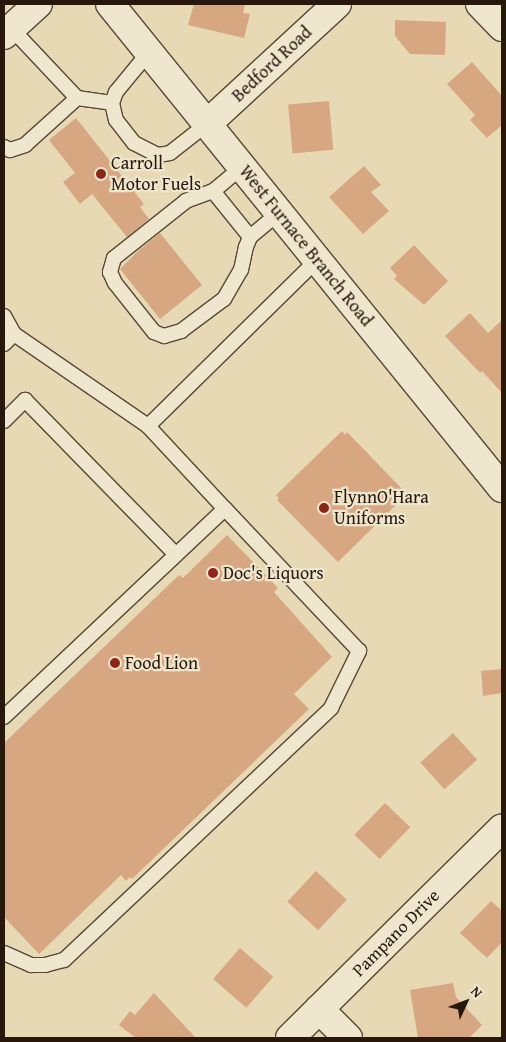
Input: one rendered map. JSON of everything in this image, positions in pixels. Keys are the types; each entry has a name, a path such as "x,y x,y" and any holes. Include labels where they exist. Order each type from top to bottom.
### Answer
{"main road":[{"path":"7,32 38,4"},
{"name":"West Furnace Branch Road","path":"110,4 502,488"},
{"name":"Bedford Road","path":"207,124 337,4"},
{"path":"480,4 502,27"},
{"name":"Pampano Drive","path":"290,1038 502,828"},
{"path":"318,1009 348,1038"}],"lane":[{"path":"7,32 77,98 112,103"},
{"path":"149,52 116,92 112,103 116,120 134,143 158,155 170,153 207,124"},
{"path":"4,147 10,150 25,145 77,98"},
{"path":"242,167 213,191 186,201 114,258 110,266 110,272 115,283 154,332 164,336 181,331 224,299 241,270 250,237 279,212"},
{"path":"213,191 250,237"},
{"path":"148,426 317,260"},
{"path":"4,316 9,339 148,426 359,651 331,708 64,960 45,965 31,965 4,953"},
{"path":"4,421 25,400 176,555"},
{"path":"4,717 225,509"}],"building":[{"path":"194,4 245,4 243,13 250,14 244,38 188,25"},
{"path":"395,20 446,22 445,55 410,54 395,36"},
{"path":"472,62 502,96 502,125 487,138 470,120 475,115 447,84"},
{"path":"329,101 333,150 292,153 288,105"},
{"path":"76,118 144,204 140,207 149,219 127,237 92,194 80,204 63,182 75,173 49,140"},
{"path":"364,166 381,185 371,192 389,211 363,234 329,197"},
{"path":"160,233 202,285 160,319 120,269"},
{"path":"414,245 448,281 424,305 394,279 397,276 390,268"},
{"path":"470,313 488,333 502,320 502,393 445,336"},
{"path":"342,431 345,435 347,432 407,494 338,562 277,500 279,498 276,495"},
{"path":"227,535 278,588 274,592 332,657 294,694 309,709 132,879 130,877 126,881 121,875 39,954 4,917 4,743 179,575 183,578"},
{"path":"502,669 502,693 483,696 481,671"},
{"path":"453,733 477,760 444,789 420,762"},
{"path":"385,803 410,827 380,859 354,835"},
{"path":"316,871 347,900 318,930 287,902"},
{"path":"491,901 502,911 502,942 487,958 460,933"},
{"path":"240,948 273,977 246,1008 213,979"},
{"path":"453,983 456,997 482,1025 469,1038 418,1038 410,990"},
{"path":"154,993 196,1038 136,1038 119,1025 130,1011 135,1015"}],"place":[{"name":"Carroll Motor Fuels","path":"101,174"},
{"name":"FlynnO'Hara Uniforms","path":"324,508"},
{"name":"Doc's Liquors","path":"213,573"},
{"name":"Food Lion","path":"115,663"}]}
